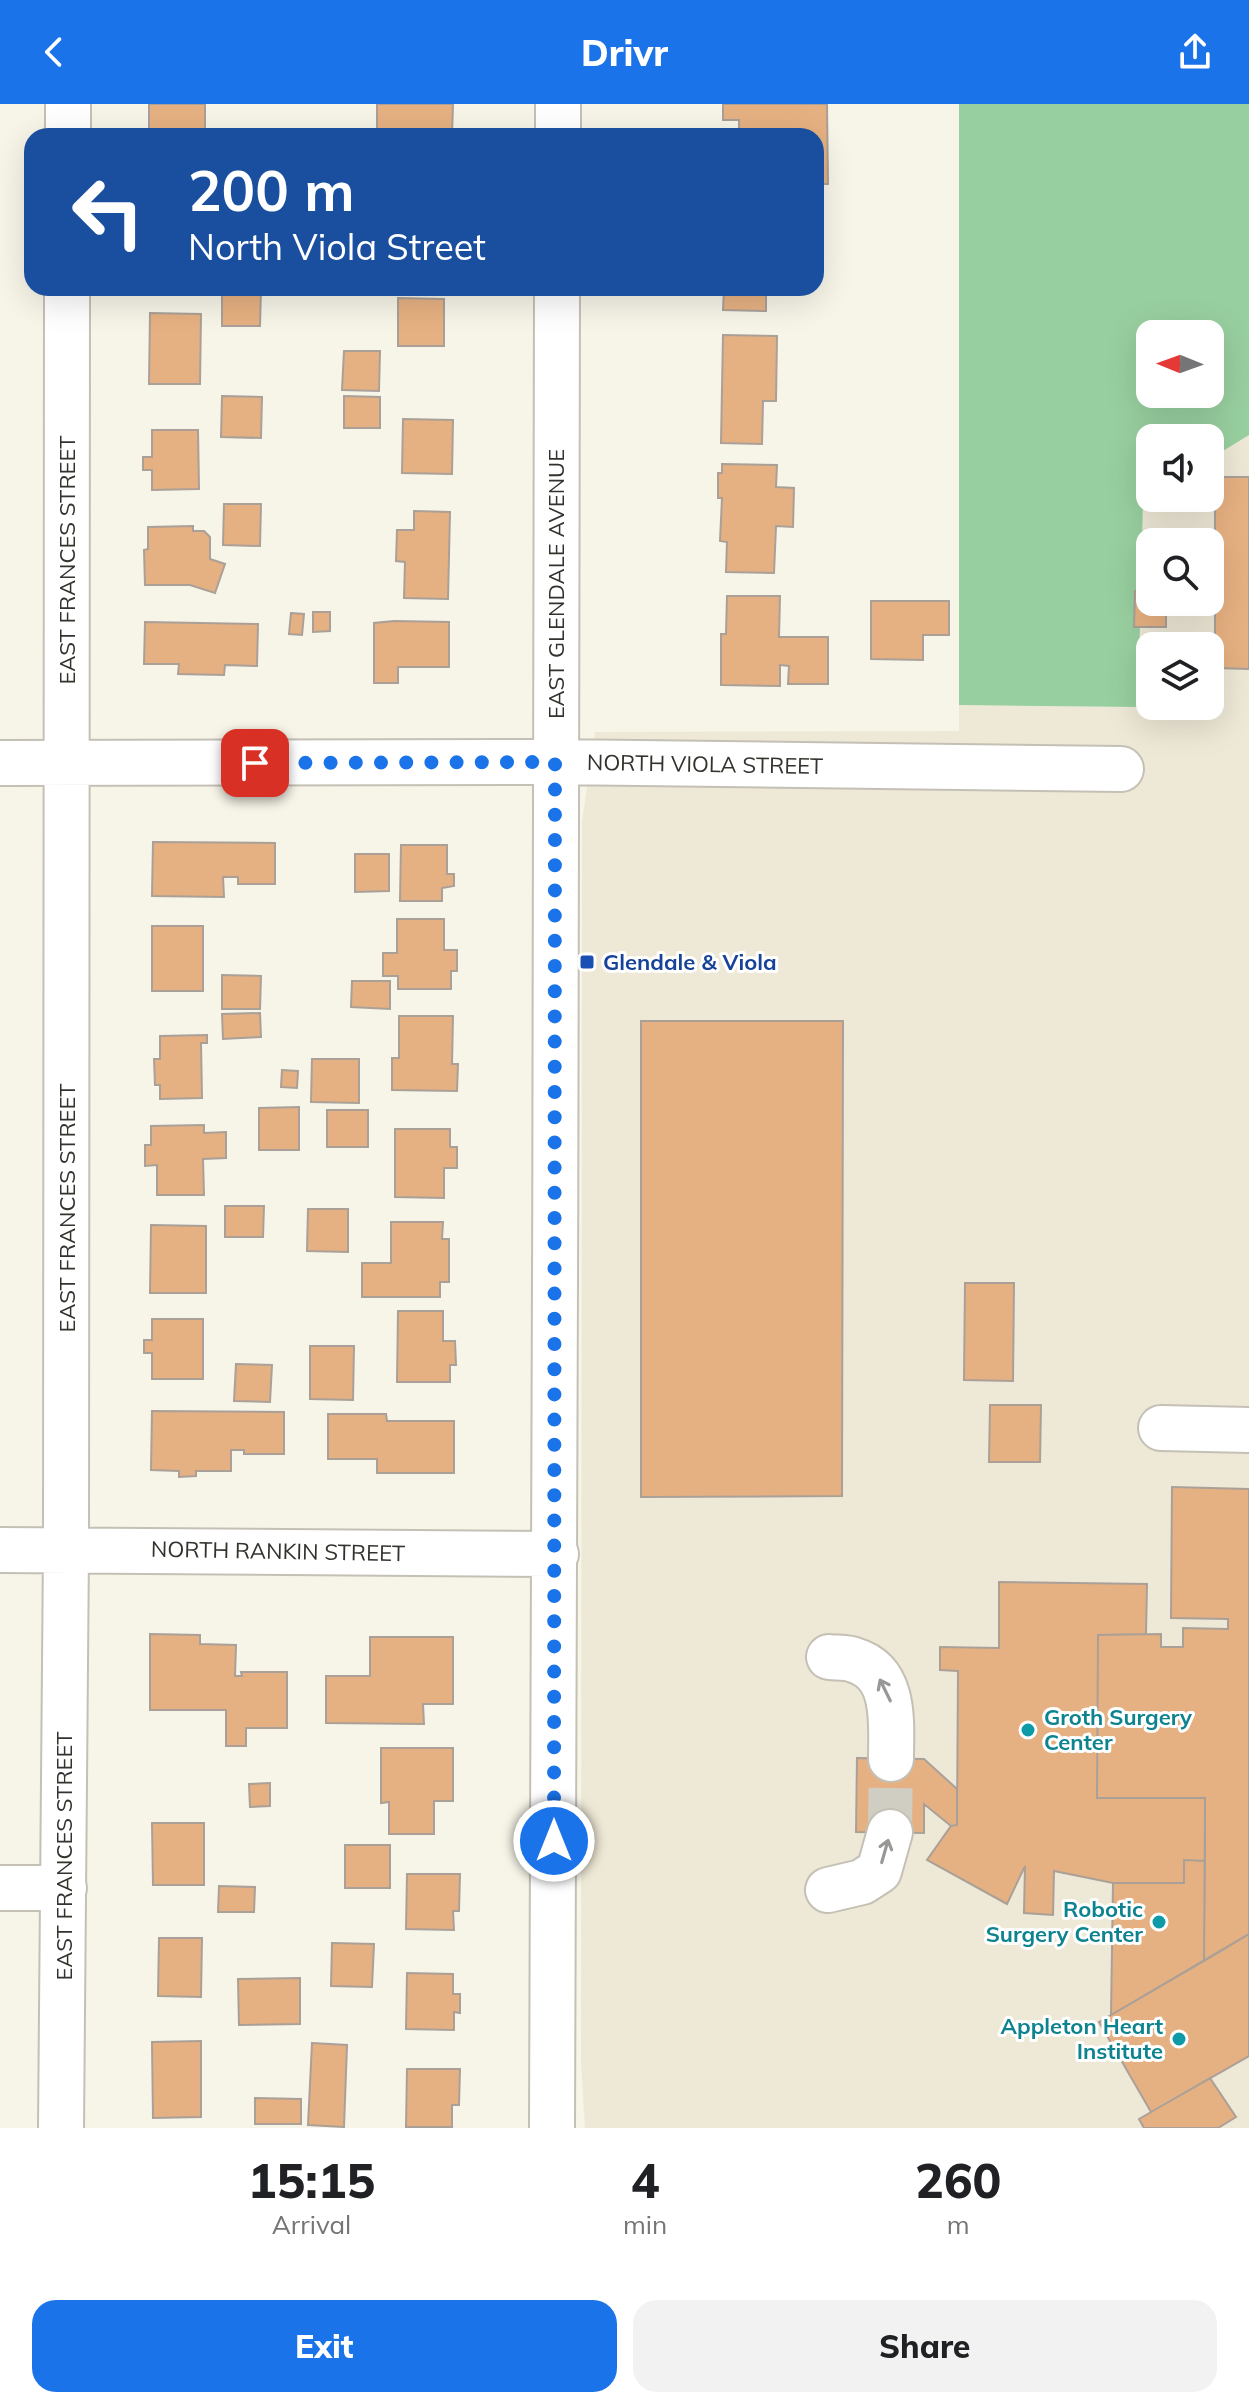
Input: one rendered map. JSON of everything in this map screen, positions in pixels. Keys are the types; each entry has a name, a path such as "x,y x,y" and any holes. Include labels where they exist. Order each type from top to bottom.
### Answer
{"street":[{"path":"68,104 68,128"},
{"path":"558,104 558,128"},
{"name":"EAST FRANCES STREET","path":"61,2128 66,1549 67,296"},
{"name":"EAST GLENDALE AVENUE","path":"552,2128 556,1554 557,296"},
{"name":"NORTH VIOLA STREET","path":"0,763 555,762 1121,769"},
{"path":"1161,1428 1249,1430"},
{"name":"NORTH RANKIN STREET","path":"0,1550 556,1554"},
{"path":"829,1657 855,1660 877,1673 891,1702 891,1759"},
{"path":"828,1890 862,1882 879,1871 890,1832"},
{"path":"0,1888 64,1888"}],"shaded area":[{"path":"1249,435 1249,2128 585,2128 581,2062 582,822 595,732 959,731 959,705 1136,707 1136,720 1224,720 1224,632 1140,632 1140,616 1224,616 1224,528 1142,528 1143,512 1224,512 1224,450"}],"green space":[{"path":"959,104 1249,104 1249,435 1224,450 1224,424 1136,424 1136,512 1143,512 1142,528 1136,528 1136,616 1140,616 1140,632 1136,632 1136,707 959,705"}],"building":[{"path":"149,104 205,104 205,128 149,128"},
{"path":"377,104 453,104 452,128 377,128"},
{"path":"723,104 827,104 828,184 824,184 824,128 739,128 739,120 723,120"},
{"path":"222,296 261,296 260,326 222,326"},
{"path":"724,296 766,296 766,311 723,310"},
{"path":"398,298 444,299 444,346 398,346"},
{"path":"150,313 201,314 200,384 149,384"},
{"path":"723,335 777,336 776,401 763,401 762,444 721,443"},
{"path":"344,351 380,351 379,391 342,390"},
{"path":"222,396 262,397 261,438 221,437"},
{"path":"344,396 380,397 380,428 344,428"},
{"path":"403,419 453,420 452,474 402,473"},
{"path":"152,430 198,430 199,489 152,490 152,470 143,470 143,457 152,457"},
{"path":"722,464 777,465 776,487 794,488 793,527 776,526 774,573 726,572 727,542 720,541 722,498 718,498 718,473 722,473"},
{"path":"1224,477 1249,477 1249,669 1224,668 1224,632 1215,632 1215,616 1224,616 1224,528 1215,528 1215,512 1224,512"},
{"path":"224,504 261,504 260,546 223,545"},
{"path":"414,511 450,512 448,599 404,598 405,562 396,561 397,530 414,530"},
{"path":"193,526 193,531 204,531 210,537 210,559 225,564 215,593 190,585 145,585 144,550 148,549 148,527"},
{"path":"1136,591 1136,616 1166,616 1166,627 1134,627"},
{"path":"727,596 780,596 779,637 828,637 828,684 788,684 789,666 780,665 780,686 721,685 721,634 726,634"},
{"path":"871,601 949,601 949,635 923,635 923,660 871,659"},
{"path":"313,612 330,612 330,631 313,632"},
{"path":"291,613 304,614 302,635 289,634"},
{"path":"145,622 258,624 257,666 225,665 224,675 178,674 179,664 144,664"},
{"path":"449,622 449,667 398,667 398,683 374,683 374,623"},
{"path":"153,842 275,843 275,884 238,884 238,877 223,877 224,897 152,896"},
{"path":"401,845 447,845 447,874 454,874 454,886 442,888 442,901 400,901"},
{"path":"355,854 389,854 389,891 355,892"},
{"path":"397,919 444,919 444,950 457,950 457,971 451,971 451,989 398,989 398,976 383,976 383,953 397,953"},
{"path":"152,926 203,926 203,991 152,991"},
{"path":"222,975 261,976 260,1009 222,1009"},
{"path":"352,981 390,981 390,1009 351,1007"},
{"path":"260,1013 261,1037 223,1039 222,1014"},
{"path":"399,1016 453,1016 452,1064 458,1064 457,1091 392,1090 392,1058 399,1058"},
{"path":"641,1021 843,1021 842,1496 641,1497"},
{"path":"207,1035 207,1043 201,1043 202,1098 160,1099 160,1085 155,1085 154,1059 160,1059 160,1036"},
{"path":"312,1059 359,1059 359,1103 311,1102"},
{"path":"282,1070 298,1071 297,1088 281,1087"},
{"path":"299,1107 299,1150 259,1150 259,1108"},
{"path":"327,1110 368,1110 368,1147 327,1147"},
{"path":"204,1125 204,1133 226,1132 226,1158 203,1159 204,1195 157,1195 157,1165 145,1166 145,1145 151,1145 151,1126"},
{"path":"395,1129 450,1129 450,1147 457,1147 457,1168 444,1168 444,1198 395,1197"},
{"path":"225,1206 264,1206 263,1237 225,1237"},
{"path":"308,1209 348,1209 348,1252 307,1251"},
{"path":"391,1222 443,1222 442,1239 449,1239 449,1282 440,1282 440,1297 362,1297 362,1263 391,1263"},
{"path":"151,1225 206,1226 206,1293 150,1293"},
{"path":"965,1283 1014,1283 1013,1381 964,1380"},
{"path":"398,1311 443,1311 443,1341 455,1341 456,1365 450,1365 450,1382 397,1382"},
{"path":"152,1319 203,1319 203,1379 152,1379 152,1353 144,1353 144,1340 152,1340"},
{"path":"310,1346 354,1346 353,1400 310,1399"},
{"path":"236,1364 272,1365 270,1402 234,1401"},
{"path":"990,1405 1041,1405 1040,1462 989,1462"},
{"path":"152,1411 284,1412 284,1454 244,1454 244,1450 231,1450 231,1471 196,1471 196,1476 179,1477 179,1471 151,1470"},
{"path":"328,1414 386,1414 387,1421 454,1421 454,1473 377,1473 377,1459 328,1459"},
{"path":"1172,1487 1249,1489 1249,1934 1204,1961 1205,1798 1097,1798 1098,1635 1161,1634 1161,1647 1183,1647 1183,1628 1228,1629 1228,1619 1171,1618"},
{"name":"Groth Surgery Center","path":"999,1582 1147,1584 1146,1634 1098,1635 1097,1798 1205,1798 1205,1861 1184,1860 1184,1883 1113,1883 1054,1871 1053,1915 1024,1913 1025,1866 1007,1904 927,1860 951,1826 957,1825 958,1671 940,1670 940,1647 999,1648"},
{"path":"150,1634 200,1635 200,1644 236,1645 235,1676 242,1676 241,1672 287,1672 287,1728 246,1728 246,1746 226,1746 226,1710 150,1710"},
{"path":"370,1637 453,1637 453,1704 423,1704 424,1724 326,1723 326,1676 370,1676"},
{"path":"381,1748 453,1748 453,1801 434,1801 434,1834 389,1834 389,1802 381,1803"},
{"path":"857,1758 924,1759 957,1789 957,1825 951,1826 924,1804 924,1833 856,1832"},
{"path":"270,1783 270,1806 250,1807 249,1784"},
{"path":"152,1823 204,1823 204,1885 153,1885"},
{"path":"345,1845 390,1845 390,1888 345,1888"},
{"name":"Robotic Surgery Center","path":"1184,1860 1205,1861 1204,1961 1111,2015 1113,1883 1184,1883"},
{"path":"407,1874 460,1874 459,1911 453,1911 454,1930 406,1929"},
{"path":"219,1886 255,1887 254,1912 218,1912"},
{"name":"Appleton Heart Institute","path":"1249,1934 1249,2056 1151,2112 1099,2022"},
{"path":"159,1938 202,1938 201,1997 158,1996"},
{"path":"332,1943 374,1944 372,1987 331,1986"},
{"path":"407,1973 453,1974 453,1994 460,1994 460,2013 454,2012 454,2030 406,2029"},
{"path":"300,1978 300,2024 239,2025 238,1979"},
{"path":"201,2041 201,2117 153,2118 152,2042"},
{"path":"312,2043 347,2045 344,2127 308,2125"},
{"path":"407,2069 460,2069 459,2105 452,2105 452,2127 406,2127"},
{"path":"1210,2078 1236,2117 1218,2128 1144,2128 1139,2119"},
{"path":"255,2098 301,2099 301,2124 255,2124"}],"tunnel":[{"path":"890,1832 891,1759"}],"place":[{"name":"Glendale & Viola","path":"587,962"},
{"name":"Groth Surgery Center","path":"1028,1730"},
{"name":"Robotic Surgery Center","path":"1159,1922"},
{"name":"Appleton Heart Institute","path":"1179,2039"}],"route":[{"path":"255,763 555,762 554,1841"}]}
